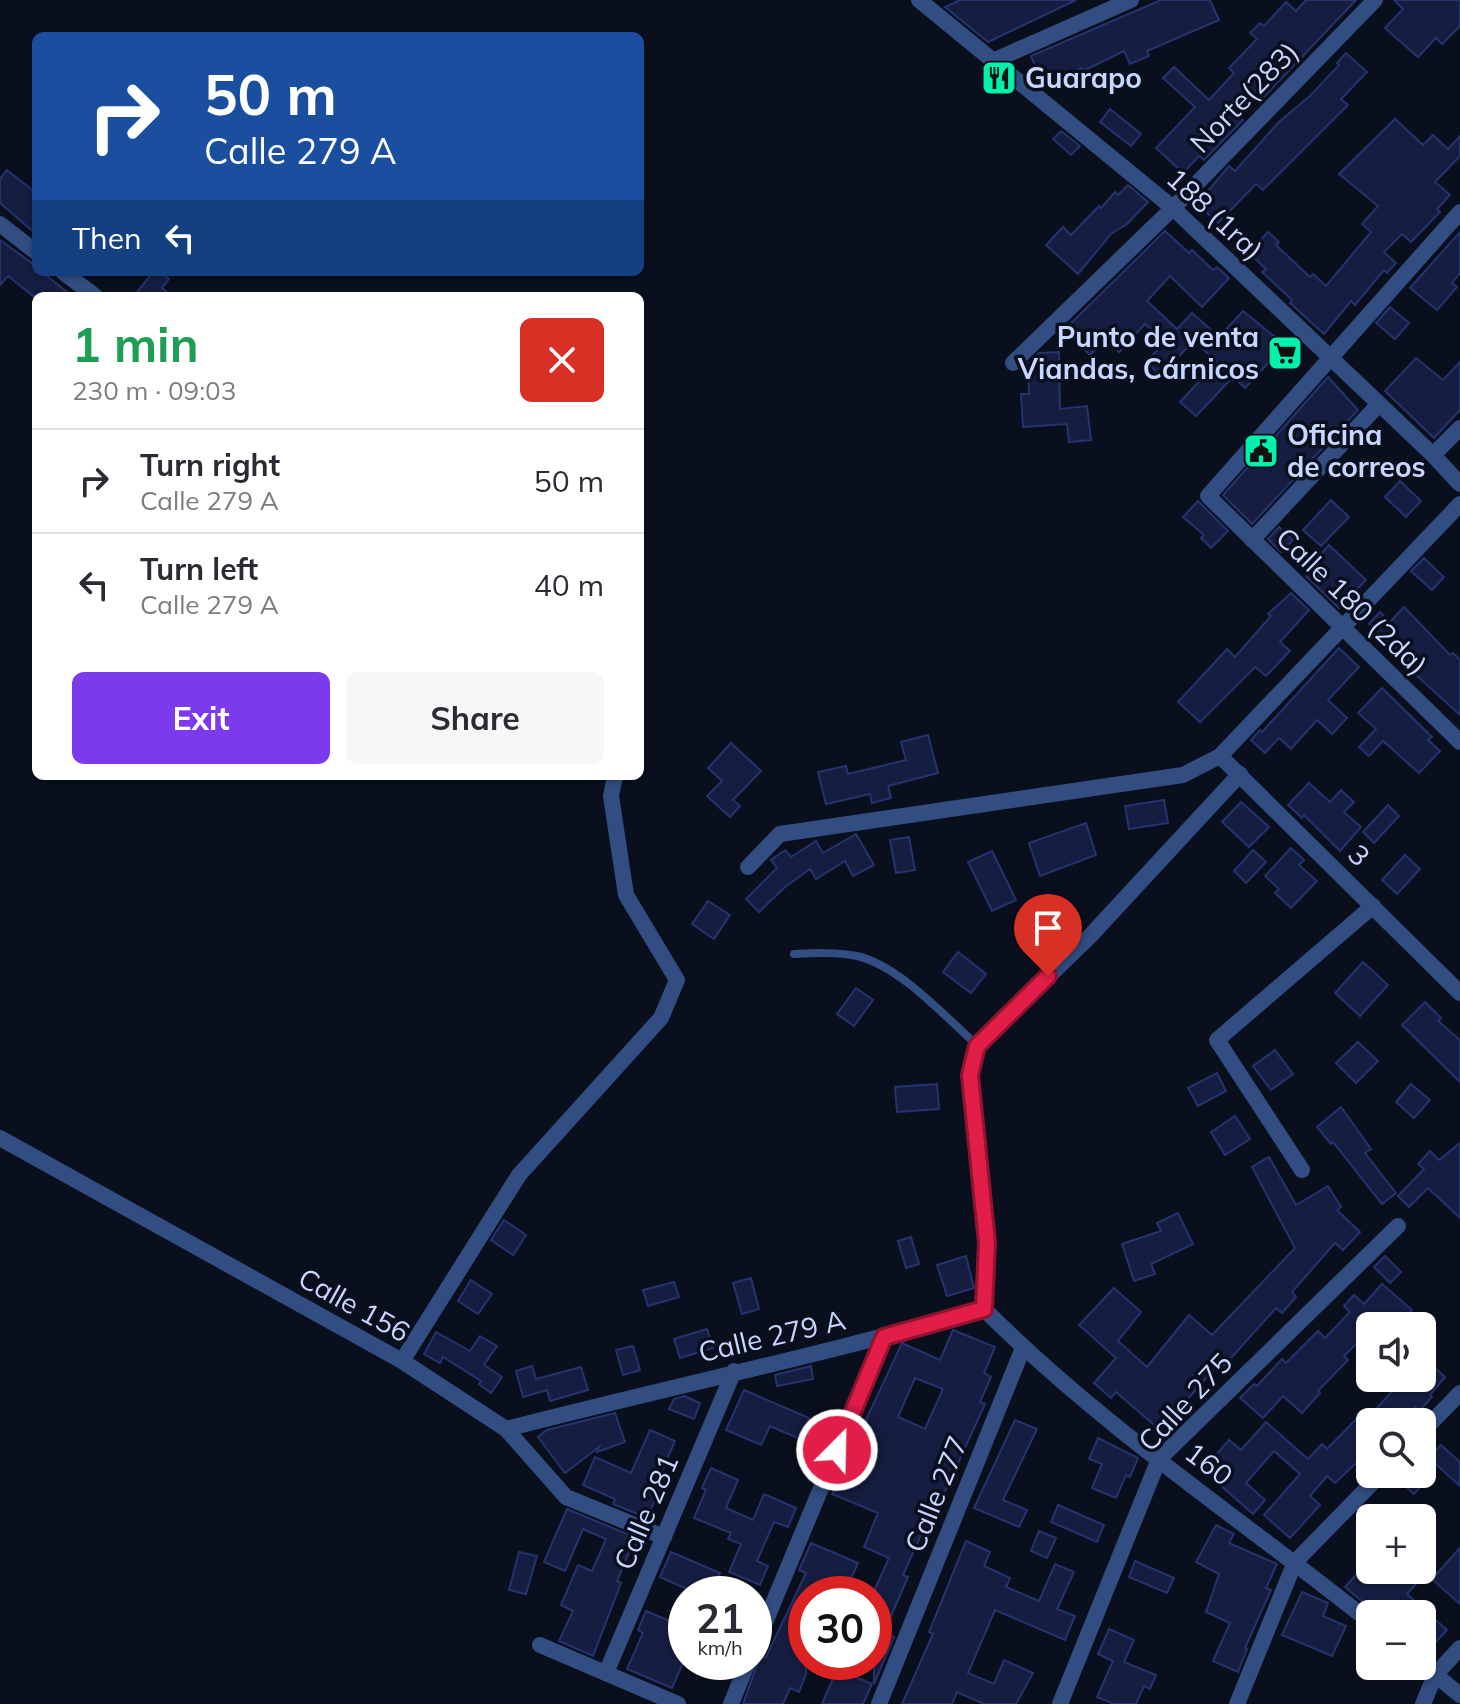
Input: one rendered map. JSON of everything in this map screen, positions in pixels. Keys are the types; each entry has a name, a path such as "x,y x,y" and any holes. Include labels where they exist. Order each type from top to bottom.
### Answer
{"street":[{"name":"188 (1ra)","path":"919,0 1173,208 1460,484"},
{"path":"995,60 1131,0"},
{"name":"Norte(283)","path":"1013,363 1173,208 1375,0"},
{"path":"1330,359 1460,212"},
{"path":"0,224 32,249"},
{"path":"68,276 90,292"},
{"name":"Calle 180 (2da)","path":"1330,359 1208,496 1460,742"},
{"path":"1252,540 1379,404"},
{"path":"1433,455 1460,428"},
{"path":"748,867 780,834 1183,775 1220,756 1460,504"},
{"name":"3","path":"1220,756 1460,993"},
{"path":"984,1309 987,1243 970,1075 977,1046 1091,935 1240,774"},
{"path":"402,1361 519,1175 661,1018 677,980 626,895 611,796 614,780"},
{"path":"1302,1170 1217,1040 1373,906"},
{"name":"Calle 156","path":"0,1138 402,1361 506,1429 566,1497 664,1537"},
{"name":"Calle 275","path":"1060,1704 1159,1459 1398,1226"},
{"name":"Calle 279 A","path":"506,1429 734,1371 884,1337 984,1309"},
{"name":"160","path":"984,1309 1023,1348 1159,1459 1356,1611"},
{"path":"772,1606 884,1337"},
{"name":"Calle 277","path":"879,1704 1023,1348"},
{"name":"Calle 281","path":"606,1673 734,1371"},
{"path":"1436,1418 1460,1393"},
{"path":"1237,1704 1295,1562 1367,1488"},
{"path":"540,1645 678,1704"},
{"path":"1436,1664 1460,1648"},
{"path":"1436,1676 1460,1695"},
{"path":"731,1704 741,1680"},
{"path":"1423,1704 1427,1680"}],"lane":[{"path":"794,954 841,954 884,966 977,1046"}],"building":[{"path":"960,0 1076,0 988,42 945,7"},
{"path":"1161,0 1210,0 1219,20 1147,51 1149,56 1130,64 1124,51 1051,83 1038,73 1031,56"},
{"path":"1306,0 1356,0 1262,99 1254,91 1234,112 1243,120 1204,160 1199,156 1183,173 1156,148 1195,107 1163,78 1174,67 1209,100 1234,73 1229,68 1257,39 1250,33 1260,23 1264,26 1286,2 1296,11"},
{"path":"1394,0 1460,0 1460,26 1442,44 1436,38 1418,57 1385,28 1403,9"},
{"path":"1346,53 1367,72 1341,99 1348,105 1263,190 1256,184 1218,223 1197,204 1229,166 1235,171 1279,122 1311,95"},
{"path":"1110,109 1141,134 1131,146 1100,122"},
{"path":"1395,119 1423,145 1433,135 1448,149 1460,136 1460,156 1435,182 1450,195 1437,209 1440,212 1411,242 1402,234 1384,252 1396,263 1387,273 1384,270 1355,305 1351,301 1324,334 1290,303 1292,300 1262,272 1266,269 1249,253 1268,232 1279,242 1276,245 1310,277 1313,274 1326,286 1371,232 1362,224 1378,206 1339,174"},
{"path":"1061,131 1080,146 1071,155 1053,139"},
{"path":"7,170 32,190 32,231 0,203 0,179"},
{"path":"1128,185 1148,202 1127,224 1111,234 1078,274 1046,245 1063,227 1071,235 1099,206 1101,208 1115,192 1118,195"},
{"path":"1165,231 1189,253 1192,250 1213,270 1217,267 1229,278 1202,307 1170,276 1147,301 1177,329 1192,313 1219,337 1243,311 1285,345 1245,388 1233,377 1196,416 1180,402 1217,362 1194,341 1160,375 1146,362 1165,342 1145,324 1119,352 1105,339 1090,355 1064,330"},
{"path":"1460,232 1460,273 1452,283 1457,287 1437,310 1410,288"},
{"path":"0,240 32,263 32,276 47,276 67,292 32,292 32,295 8,276 0,285"},
{"path":"150,276 169,279 162,288 167,292 137,292"},
{"path":"1390,307 1409,323 1395,339 1376,323"},
{"path":"1059,352 1060,409 1087,406 1091,440 1069,442 1067,424 1023,427 1021,394 1029,394 1028,364 1039,353"},
{"path":"1416,358 1443,380 1460,362 1460,410 1434,438 1385,391"},
{"path":"1328,377 1358,410 1252,524 1223,495"},
{"path":"1400,481 1421,501 1406,517 1385,497"},
{"path":"1331,500 1349,517 1321,546 1303,530"},
{"path":"1198,501 1228,531 1211,548 1201,538 1204,535 1183,517"},
{"path":"1279,527 1293,540 1281,552 1268,539"},
{"path":"1329,545 1366,580 1339,608 1306,576 1321,560 1318,557"},
{"path":"1424,558 1444,577 1432,590 1411,571"},
{"path":"1291,593 1309,610 1280,642 1290,651 1266,676 1255,667 1200,722 1178,702 1227,649 1235,657 1271,616 1268,614"},
{"path":"1404,607 1450,655 1453,653 1460,660 1460,715 1405,665 1409,660 1369,624 1380,612 1390,622"},
{"path":"1339,648 1359,667 1328,700 1347,718 1332,734 1317,720 1291,749 1279,738 1265,753 1251,740 1260,730 1262,732"},
{"path":"1382,688 1432,737 1428,740 1440,751 1419,773 1383,741 1369,756 1359,747 1376,729 1358,713"},
{"path":"928,735 938,773 888,786 891,798 872,803 870,794 826,804 818,772 846,766 848,774 906,760 901,742"},
{"path":"731,743 761,771 733,800 740,806 730,817 707,796 722,781 708,768"},
{"path":"1309,783 1330,802 1341,790 1354,802 1344,812 1361,827 1340,851 1304,815 1302,818 1288,805"},
{"path":"1164,800 1168,823 1129,829 1125,806"},
{"path":"1241,802 1269,827 1249,847 1222,822"},
{"path":"1388,805 1399,816 1374,843 1363,832"},
{"path":"1086,823 1096,855 1040,876 1029,843"},
{"path":"856,834 874,865 853,876 845,861 816,879 810,869 759,912 746,899 777,868 771,860 785,850 791,857 816,841 823,853"},
{"path":"909,837 915,870 896,873 890,840"},
{"path":"1291,848 1304,860 1299,865 1317,881 1291,908 1275,893 1279,889 1265,876"},
{"path":"1253,850 1266,862 1246,883 1234,871"},
{"path":"992,851 1016,900 992,911 968,862"},
{"path":"1405,855 1420,869 1397,894 1382,880"},
{"path":"708,901 730,915 714,939 692,924"},
{"path":"958,952 986,974 971,993 943,972"},
{"path":"1363,962 1388,985 1360,1016 1335,993"},
{"path":"856,988 873,1000 854,1026 837,1014"},
{"path":"1425,1002 1441,1018 1438,1021 1460,1040 1460,1082 1402,1025"},
{"path":"1358,1042 1378,1061 1356,1083 1336,1063"},
{"path":"1275,1050 1293,1074 1271,1090 1253,1066"},
{"path":"1217,1073 1226,1091 1198,1106 1188,1088"},
{"path":"937,1084 939,1109 897,1112 895,1087"},
{"path":"1411,1084 1430,1100 1414,1118 1396,1102"},
{"path":"1341,1107 1371,1149 1365,1153 1396,1193 1382,1204 1333,1142 1331,1144 1317,1127"},
{"path":"1235,1116 1250,1139 1225,1155 1211,1132"},
{"path":"1460,1143 1460,1218 1428,1188 1409,1207 1398,1196 1424,1169 1418,1164 1430,1151 1439,1160"},
{"path":"1269,1157 1296,1205 1328,1186 1341,1207 1337,1210 1360,1232 1343,1250 1335,1243 1292,1292 1296,1297 1282,1313 1276,1308 1222,1368 1218,1365 1160,1430 1116,1392 1111,1398 1094,1383 1116,1358 1079,1325 1114,1288 1141,1312 1118,1341 1147,1367 1189,1315 1212,1335 1295,1248 1252,1167"},
{"path":"1178,1213 1193,1244 1151,1264 1155,1274 1134,1281 1122,1244 1161,1231 1157,1223"},
{"path":"504,1220 526,1235 513,1255 491,1240"},
{"path":"911,1237 919,1264 906,1268 898,1241"},
{"path":"966,1256 974,1288 947,1296 937,1265"},
{"path":"1385,1256 1401,1272 1390,1283 1374,1267"},
{"path":"751,1278 759,1309 742,1314 733,1283"},
{"path":"471,1280 492,1294 478,1314 458,1301"},
{"path":"674,1282 679,1297 648,1306 643,1290"},
{"path":"1382,1284 1412,1310 1356,1312 1356,1344 1344,1356 1348,1360 1302,1413 1283,1396 1263,1418 1240,1398 1254,1384 1257,1386 1282,1359 1286,1363 1318,1331 1325,1338 1350,1312 1344,1306 1354,1295 1364,1304"},
{"path":"707,1329 713,1348 680,1358 674,1339"},
{"path":"953,1330 995,1347 984,1373 991,1377 980,1402 985,1404 933,1518 936,1519 928,1538 921,1535 903,1575 908,1577 892,1614 892,1576 881,1576 889,1558 864,1547 878,1513 832,1494 857,1434 902,1343 940,1360","holes":["915,1378 943,1389 925,1429 898,1417"]},
{"path":"436,1332 470,1351 480,1336 497,1346 484,1365 502,1377 491,1393 479,1384 481,1381 443,1357 440,1363 424,1354"},
{"path":"633,1346 640,1370 623,1375 616,1350"},
{"path":"532,1366 536,1379 581,1367 588,1390 550,1401 547,1390 523,1397 516,1371"},
{"path":"811,1366 813,1379 777,1386 775,1375"},
{"path":"1436,1369 1445,1377 1436,1388"},
{"path":"744,1390 809,1418 800,1439 770,1426 761,1445 726,1430"},
{"path":"1391,1392 1432,1392 1422,1408 1377,1408"},
{"path":"684,1396 700,1403 694,1419 669,1409 674,1399"},
{"path":"615,1413 625,1442 597,1452 599,1447 565,1473 538,1437 547,1430"},
{"path":"1356,1419 1356,1463 1335,1483 1327,1476 1310,1496 1320,1505 1290,1538 1264,1515 1300,1474 1274,1451 1246,1483 1265,1500 1253,1514 1203,1470 1229,1440 1241,1450 1266,1422 1308,1459 1322,1444 1327,1449"},
{"path":"1015,1420 1037,1429 1003,1500 1027,1510 1019,1527 974,1508"},
{"path":"650,1430 675,1441 660,1475 665,1478 647,1518 613,1504 615,1499 583,1485 595,1457 631,1473"},
{"path":"1098,1438 1138,1458 1116,1498 1092,1488 1102,1464 1089,1459"},
{"path":"1441,1445 1460,1462 1460,1486 1436,1464 1436,1450"},
{"path":"711,1468 738,1480 726,1508 753,1520 764,1494 796,1508 788,1527 774,1522 757,1561 768,1566 764,1576 739,1576 729,1572 741,1544 728,1539 731,1533 694,1518 706,1490 702,1488"},
{"path":"1058,1505 1104,1525 1097,1542 1051,1522"},
{"path":"567,1509 639,1539 633,1551 630,1550 617,1581 621,1583 593,1656 559,1641 573,1611 561,1605 578,1565 592,1571 606,1539 583,1529 565,1571 544,1562"},
{"path":"1216,1525 1234,1534 1229,1543 1277,1564 1266,1588 1271,1590 1245,1648 1238,1672 1213,1661 1230,1623 1206,1612 1219,1574 1196,1562"},
{"path":"1039,1531 1056,1538 1047,1558 1031,1551"},
{"path":"966,1541 990,1552 984,1566 1010,1578 1006,1587 1039,1601 1055,1564 1074,1572 1057,1609 1075,1616 1065,1640 995,1610 968,1673 994,1684 1004,1660 1033,1673 1016,1704 984,1704 957,1692 952,1704 902,1704 933,1634 929,1632"},
{"path":"811,1543 858,1563 852,1576 805,1576 806,1573 799,1570"},
{"path":"1460,1548 1460,1604 1436,1583 1436,1575"},
{"path":"519,1552 537,1556 526,1594 509,1590"},
{"path":"671,1552 720,1573 719,1576 668,1576 668,1581 660,1577"},
{"path":"1135,1561 1174,1578 1167,1593 1129,1577"},
{"path":"1356,1575 1356,1584 1416,1584 1407,1594 1414,1600 1360,1600 1345,1587"},
{"path":"1302,1592 1328,1603 1323,1616 1346,1626 1332,1656 1282,1635"},
{"path":"646,1611 668,1620 668,1680 676,1680 672,1688 627,1669 643,1633 638,1630"},
{"path":"788,1611 788,1680 804,1680 799,1692 790,1688 783,1704 743,1704 752,1680 772,1680 772,1644"},
{"path":"1436,1620 1447,1630 1436,1642"},
{"path":"1109,1629 1134,1640 1124,1662 1156,1675 1150,1689 1144,1686 1136,1704 1114,1704 1097,1697 1113,1661 1098,1654"},
{"path":"832,1680 863,1680 872,1684 863,1704 822,1704"}],"place":[{"name":"Guarapo","path":"999,78"},
{"name":"Punto de venta Viandas, Cárnicos","path":"1285,353"},
{"name":"Oficina de correos","path":"1261,451"}],"route":[{"path":"837,1450 884,1337 984,1309 987,1243 970,1075 977,1046 984,1037 1048,976"}]}
